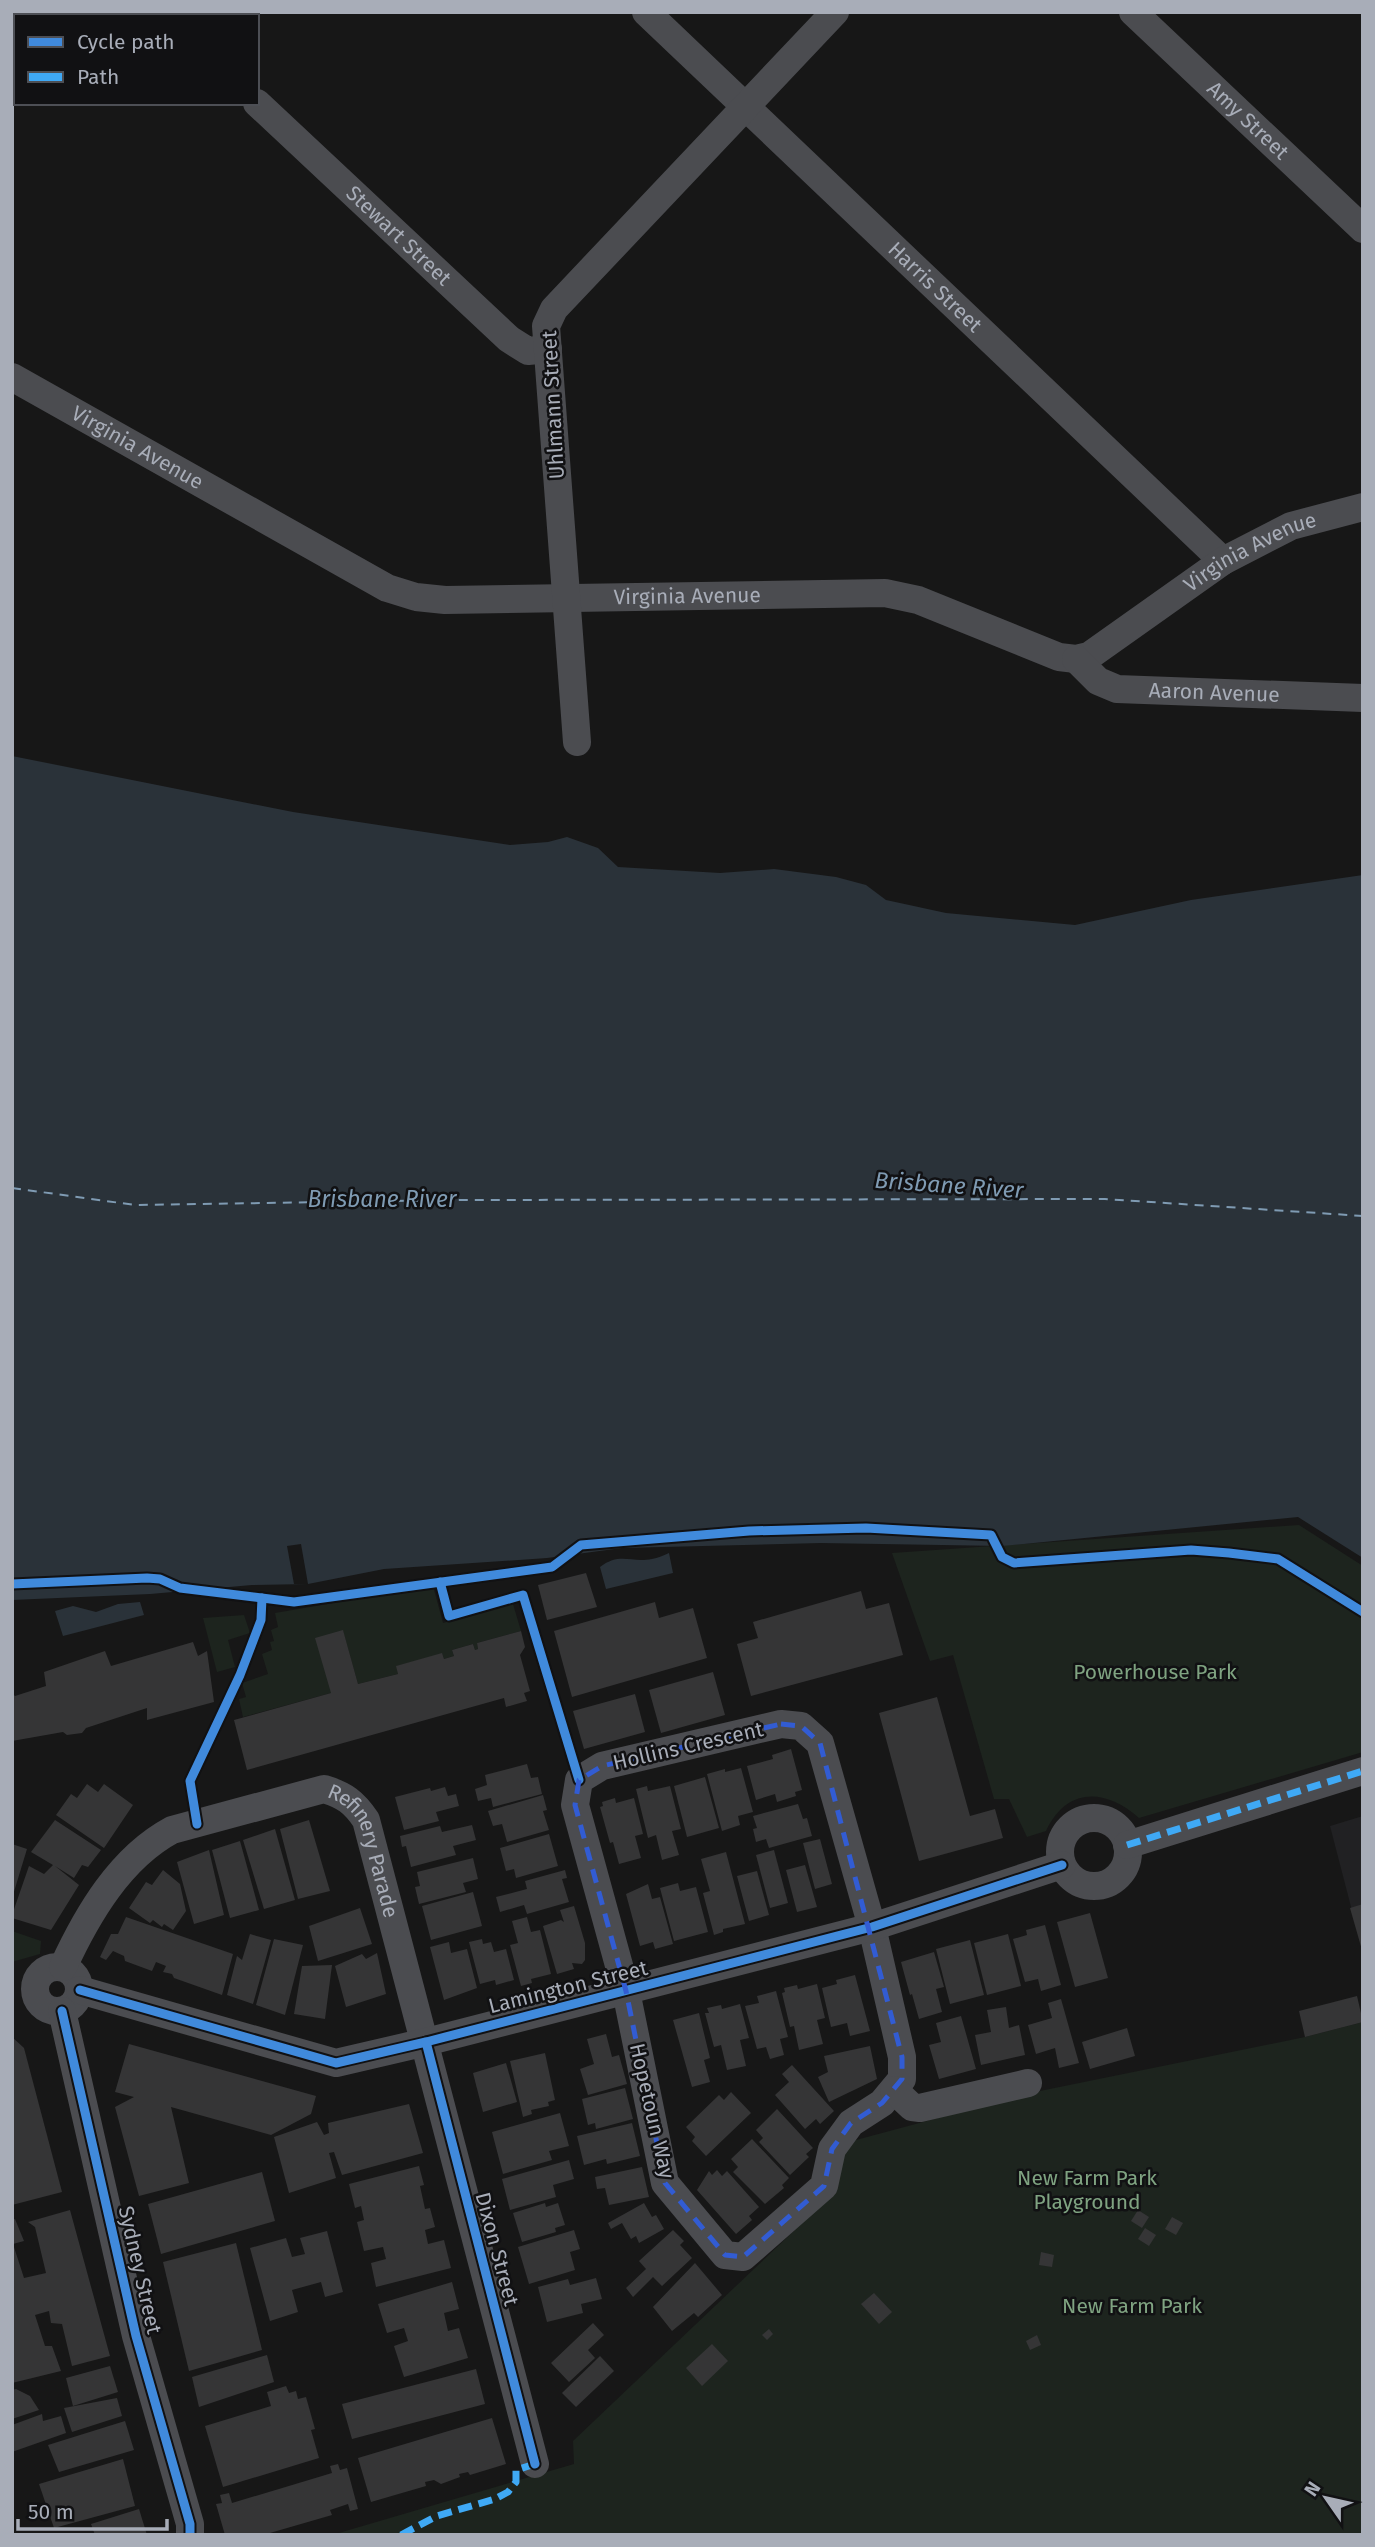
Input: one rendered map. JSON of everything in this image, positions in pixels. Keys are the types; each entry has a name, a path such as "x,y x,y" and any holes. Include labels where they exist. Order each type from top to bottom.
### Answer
{"street":[{"name":"Harris Street","path":"646,12 1223,561"},
{"name":"Uhlmann Street","path":"577,742 546,326 554,309 835,12"},
{"name":"Amy Street","path":"1133,12 1363,229"},
{"name":"Stewart Street","path":"259,105 509,339 528,351 548,349"},
{"name":"Virginia Avenue","path":"12,377 387,587 416,597 445,600 885,593 919,600 1059,657 1076,659 1089,656 1223,561 1291,526 1363,507"},
{"name":"Aaron Avenue","path":"1076,659 1098,681 1117,689 1363,698"},
{"name":"Hollins Crescent","path":"625,1991 575,1805 579,1780 602,1766 781,1724 801,1726 820,1743 872,1927"},
{"path":"1127,1845 1363,1771"},
{"name":"Refinery Parade","path":"63,1967 110,1886 153,1840 172,1830 324,1789 343,1795 356,1805 366,1819 426,2042"},
{"path":"1095,1817 1106,1819 1116,1825 1123,1834 1128,1857 1124,1868 1109,1882 1087,1885 1077,1882 1068,1875 1062,1865 1061,1843 1065,1832 1073,1824 1095,1817"},
{"name":"Lamington Street","path":"71,2000 336,2063 872,1927 1062,1865"},
{"path":"872,1927 902,2057 902,2079 894,2090 912,2107 920,2108 1028,2083"},
{"path":"56,1966 75,1975 71,2000 55,2011 43,2007 23,1992 43,1971 56,1966"},
{"name":"Hopetoun Way","path":"625,1991 665,2183 725,2255 743,2257 824,2186 832,2150 851,2123 882,2103 894,2090"},
{"name":"Sydney Street","path":"71,2000 136,2336 190,2524 190,2535"},
{"name":"Dixon Street","path":"426,2042 535,2464"}],"highlighted area":[{"path":"781,1724 801,1726 820,1743 902,2057 902,2079 882,2103 851,2123 832,2149 824,2186 743,2257 725,2255 665,2183 626,1991 575,1805 579,1780 602,1766"}],"shaded area":[{"path":"1363,1816 1363,1953 1330,1826"}],"green space":[{"name":"Powerhouse Park","path":"1299,1525 1363,1566 1363,1752 1139,1818 1113,1801 1100,1797 1076,1800 1065,1806 1046,1831 1027,1837 1009,1799 994,1799 953,1655 930,1661 892,1553"},
{"path":"433,1586 443,1623 513,1604 521,1631 477,1643 478,1649 475,1650 473,1644 452,1650 454,1656 444,1659 442,1654 397,1666 398,1674 358,1684 343,1631 331,1693 243,1717 239,1699 246,1697 242,1683 268,1674 262,1654 272,1650 270,1642 274,1641 271,1630 278,1627 275,1613"},
{"path":"244,1615 250,1633 228,1640 235,1667 217,1672 203,1618"},
{"path":"12,1931 41,1941 40,1954 12,1962"},
{"name":"New Farm Park","path":"1363,2022 1363,2535 332,2535 574,2464 573,2441 837,2190 844,2150 856,2140 1035,2092 1305,2037"}],"water":[{"name":"Brisbane River","path":"12,756 293,812 510,845 548,842 567,837 598,848 618,867 720,873 774,869 836,877 866,885 886,900 946,913 1075,925 1191,900 1363,875 1363,1558 1298,1517 1002,1546 821,1543 622,1548 547,1558 384,1569 308,1584 12,1600"},
{"path":"669,1553 673,1573 606,1589 600,1567 607,1563 619,1559 652,1559"},
{"path":"140,1602 144,1615 63,1636 55,1611 73,1606 96,1612 118,1604"}],"pier":[{"path":"301,1544 308,1584 294,1584 287,1546"}],"building":[{"path":"586,1573 597,1607 547,1620 538,1585"},
{"path":"861,1591 866,1609 889,1603 903,1655 751,1696 737,1644 758,1638 753,1622"},
{"path":"655,1602 659,1618 693,1608 707,1658 572,1697 554,1631"},
{"path":"343,1630 358,1684 398,1674 396,1666 442,1653 444,1659 454,1656 452,1650 473,1644 475,1650 478,1649 477,1643 521,1631 525,1647 520,1655 530,1691 524,1693 527,1701 506,1707 504,1698 247,1770 234,1720 331,1693 315,1638"},
{"path":"193,1642 198,1656 207,1651 214,1702 147,1720 147,1708 86,1728 82,1733 67,1735 63,1732 12,1741 12,1693 15,1696 46,1686 44,1672 105,1651 111,1666"},
{"path":"713,1672 725,1715 661,1733 649,1690"},
{"path":"635,1694 645,1732 584,1749 573,1711"},
{"path":"937,1697 970,1816 995,1809 1003,1838 919,1861 879,1713"},
{"path":"791,1749 802,1790 795,1792 796,1796 777,1802 775,1794 756,1800 747,1766 773,1759 772,1755"},
{"path":"527,1764 531,1778 538,1777 542,1794 493,1807 491,1798 478,1801 475,1789 487,1785 485,1775"},
{"path":"741,1768 753,1812 738,1816 740,1825 722,1831 707,1774"},
{"path":"705,1777 719,1828 687,1837 674,1786"},
{"path":"87,1784 98,1792 104,1784 133,1805 104,1848 56,1815 71,1794 77,1798"},
{"path":"647,1786 648,1791 670,1786 681,1829 672,1831 679,1855 662,1860 656,1835 648,1838 636,1789"},
{"path":"445,1787 448,1796 456,1794 459,1806 436,1812 439,1821 404,1830 395,1797"},
{"path":"543,1795 547,1810 543,1811 549,1830 507,1842 502,1824 493,1826 488,1811"},
{"path":"615,1798 616,1803 634,1798 643,1834 635,1836 641,1858 619,1864 600,1807 603,1806 602,1802"},
{"path":"798,1804 803,1819 807,1818 812,1836 769,1848 766,1839 756,1842 753,1829 757,1828 753,1816"},
{"path":"55,1820 101,1850 88,1867 82,1865 74,1878 55,1866 79,1885 51,1930 12,1918 12,1915 29,1866 44,1874 53,1865 31,1852"},
{"path":"309,1820 330,1891 298,1899 280,1829"},
{"path":"472,1825 476,1840 453,1846 456,1855 411,1867 406,1846 402,1847 400,1836 440,1826 442,1832"},
{"path":"275,1829 295,1900 264,1909 243,1840"},
{"path":"549,1834 558,1866 516,1878 514,1869 506,1871 500,1848"},
{"path":"820,1839 832,1884 815,1889 803,1843"},
{"path":"240,1841 259,1910 230,1918 212,1850"},
{"path":"12,1844 27,1849 13,1895 12,1895"},
{"path":"209,1850 224,1915 194,1924 177,1862"},
{"path":"774,1850 788,1903 770,1908 756,1855"},
{"path":"726,1852 745,1924 723,1929 723,1932 714,1935 703,1893 710,1891 701,1859"},
{"path":"473,1858 478,1879 463,1883 466,1892 419,1904 415,1887 420,1886 417,1872"},
{"path":"805,1865 817,1907 797,1912 786,1870"},
{"path":"163,1870 180,1884 186,1911 173,1930 164,1924 162,1927 153,1920 150,1923 129,1908 146,1882 152,1885"},
{"path":"565,1870 567,1878 562,1879 569,1902 527,1914 524,1905 500,1912 496,1897 527,1889 525,1881"},
{"path":"757,1871 769,1915 749,1921 737,1876"},
{"path":"678,1883 680,1891 696,1887 708,1932 674,1941 660,1888"},
{"path":"648,1884 652,1899 660,1897 673,1944 655,1949 653,1942 640,1946 626,1894"},
{"path":"473,1892 482,1926 431,1940 422,1906"},
{"path":"1363,1904 1363,1950 1362,1950 1350,1908"},
{"path":"574,1906 585,1943 585,1960 582,1964 572,1963 574,1969 557,1974 543,1926 561,1920 564,1922 560,1910"},
{"path":"360,1908 372,1944 318,1961 309,1926"},
{"path":"1090,1913 1108,1978 1075,1987 1057,1922"},
{"path":"126,1917 233,1954 222,1995 174,1978 172,1974 163,1972 166,1966 156,1962 152,1971 125,1961 124,1956 113,1951 106,1960 100,1957 111,1934 118,1934"},
{"path":"527,1917 531,1932 540,1930 551,1974 531,1979 532,1983 521,1986 510,1945 518,1943 512,1921"},
{"path":"1045,1925 1061,1985 1041,1991 1038,1979 1025,1982 1013,1939 1027,1935 1026,1930"},
{"path":"250,1934 271,1940 253,2004 227,1995 237,1956 242,1960"},
{"path":"1008,1934 1021,1986 987,1995 974,1943"},
{"path":"274,1939 303,1945 285,2015 256,2005"},
{"path":"482,1939 483,1944 491,1942 494,1952 506,1949 514,1980 496,1985 495,1980 480,1984 469,1942"},
{"path":"970,1940 984,1995 950,2004 936,1949"},
{"path":"449,1942 451,1953 467,1949 477,1988 444,2000 430,1947"},
{"path":"934,1952 944,1987 936,1989 942,2012 919,2019 901,1962"},
{"path":"377,1953 386,1994 346,2007 335,1966 362,1954 366,1959"},
{"path":"332,1965 325,2019 294,2014 302,1966"},
{"path":"855,1975 870,2031 850,2036 847,2023 831,2027 822,1988 837,1984 836,1980"},
{"path":"817,1984 825,2018 817,2020 823,2044 799,2050 782,1993 785,1992 784,1988 797,1985 798,1989"},
{"path":"776,1991 788,2037 780,2039 784,2055 770,2059 766,2047 757,2049 745,2006 759,2003 757,1996"},
{"path":"1357,1996 1363,2022 1305,2037 1299,2011"},
{"path":"1061,1999 1079,2063 1059,2068 1055,2048 1036,2054 1028,2025 1052,2018 1048,2003"},
{"path":"740,2004 749,2038 740,2040 746,2066 727,2070 721,2045 714,2047 705,2013 709,2013 707,2008 721,2005 722,2009"},
{"path":"1006,2007 1009,2028 1019,2025 1025,2055 981,2065 975,2035 991,2032 987,2010"},
{"path":"699,2013 710,2058 704,2060 710,2082 692,2087 673,2020"},
{"path":"961,2016 976,2069 939,2079 929,2045 941,2042 936,2023"},
{"path":"1127,2028 1135,2056 1090,2069 1082,2042"},
{"path":"606,2034 612,2057 619,2055 627,2084 588,2095 580,2069 594,2064 587,2039"},
{"path":"12,2037 24,2048 62,2192 12,2205"},
{"path":"129,2044 316,2096 311,2114 271,2135 171,2107 189,2183 139,2196 115,2107 134,2097 115,2092"},
{"path":"870,2046 877,2079 829,2102 818,2077 828,2072 824,2056"},
{"path":"545,2053 555,2100 548,2102 549,2106 531,2110 532,2114 523,2117 510,2061"},
{"path":"506,2063 517,2102 483,2112 473,2073"},
{"path":"792,2065 834,2111 820,2124 816,2119 805,2129 775,2095 789,2082 782,2074"},
{"path":"625,2088 633,2119 596,2129 595,2123 588,2125 582,2099"},
{"path":"731,2092 751,2113 706,2156 692,2141 695,2137 686,2127 719,2095 724,2100"},
{"path":"409,2104 423,2153 342,2175 334,2152 329,2153 336,2178 289,2193 274,2137 317,2122 324,2135 329,2133 328,2123"},
{"path":"777,2109 813,2148 806,2154 809,2157 790,2175 759,2142 763,2138 756,2130"},
{"path":"560,2113 569,2146 549,2151 552,2160 503,2174 492,2132"},
{"path":"632,2123 640,2156 607,2164 606,2159 584,2165 577,2136"},
{"path":"752,2139 789,2178 782,2185 784,2188 765,2204 733,2172 738,2167 731,2159"},
{"path":"569,2160 574,2179 553,2185 556,2197 510,2210 502,2179"},
{"path":"419,2166 424,2185 420,2186 425,2209 430,2208 435,2227 425,2230 428,2244 444,2240 451,2268 376,2287 371,2263 386,2259 383,2247 364,2251 357,2222 364,2220 361,2206 355,2208 349,2184"},
{"path":"642,2167 649,2197 609,2205 605,2188 597,2189 595,2177"},
{"path":"717,2170 722,2176 727,2171 759,2207 749,2216 752,2220 736,2234 697,2190 709,2171 712,2175"},
{"path":"262,2172 275,2221 161,2254 148,2204"},
{"path":"545,2203 546,2207 558,2203 565,2225 555,2228 556,2232 522,2242 513,2213"},
{"path":"644,2203 652,2217 656,2215 664,2229 639,2243 636,2236 631,2239 622,2223 611,2229 608,2223"},
{"path":"70,2210 110,2356 72,2366 62,2324 51,2323 49,2311 35,2315 45,2346 52,2346 61,2371 12,2383 12,2220 15,2219 24,2241 13,2244 24,2278 46,2273 35,2227 28,2222"},
{"path":"1138,2210 1149,2217 1142,2228 1131,2221"},
{"path":"1172,2217 1183,2223 1176,2235 1165,2229"},
{"path":"1145,2228 1156,2235 1149,2246 1138,2239"},
{"path":"574,2230 580,2249 570,2252 575,2270 529,2284 518,2247"},
{"path":"673,2230 684,2241 680,2245 692,2258 662,2286 653,2277 633,2297 626,2288 646,2269 639,2261"},
{"path":"327,2231 343,2292 325,2297 321,2282 292,2290 298,2312 270,2321 250,2248 286,2238 292,2257 305,2254 300,2238"},
{"path":"236,2243 262,2350 189,2371 163,2262"},
{"path":"1041,2252 1054,2255 1052,2267 1039,2265"},
{"path":"695,2263 722,2295 698,2317 694,2313 672,2331 653,2307"},
{"path":"596,2278 602,2299 581,2304 583,2313 547,2322 538,2287 568,2279 570,2285"},
{"path":"452,2282 459,2309 444,2313 448,2331 459,2328 468,2358 404,2377 394,2346 408,2341 404,2328 387,2333 378,2304"},
{"path":"874,2293 892,2312 879,2324 861,2304"},
{"path":"593,2323 604,2335 588,2350 595,2358 569,2382 551,2363"},
{"path":"769,2329 773,2334 767,2340 762,2335"},
{"path":"1037,2335 1041,2345 1030,2350 1026,2341"},
{"path":"712,2344 728,2361 702,2386 686,2368"},
{"path":"267,2355 274,2382 199,2407 192,2377"},
{"path":"600,2356 614,2371 576,2407 562,2393"},
{"path":"110,2366 118,2392 73,2406 66,2378"},
{"path":"476,2369 485,2404 352,2439 342,2404"},
{"path":"286,2386 289,2393 296,2391 298,2399 306,2397 315,2429 311,2430 319,2458 223,2487 205,2426 271,2406 267,2392"},
{"path":"16,2389 30,2396 39,2410 12,2419 12,2390"},
{"path":"117,2398 122,2416 72,2432 64,2408"},
{"path":"42,2414 43,2421 61,2416 66,2433 12,2452 12,2425"},
{"path":"492,2418 506,2464 470,2475 468,2472 459,2474 460,2477 441,2484 434,2480 425,2482 426,2486 371,2502 358,2458"},
{"path":"125,2421 134,2450 59,2472 48,2445"},
{"path":"123,2459 135,2506 54,2528 39,2484"},
{"path":"338,2464 340,2470 347,2468 358,2509 350,2511 348,2504 330,2510 332,2515 263,2535 225,2535 216,2504 222,2503 220,2495 229,2493 232,2503 332,2473 330,2466"},
{"path":"139,2509 147,2535 95,2535 91,2524"}],"ferry route":[{"path":"12,1188 135,1205 460,1200 1105,1199 1363,1216"}],"marked path":[{"path":"1127,1845 1363,1771"},
{"path":"401,2535 437,2516 495,2499 508,2492 516,2482 516,2470 535,2464"}],"cycle path":[{"path":"12,1584 147,1578 160,1579 180,1588 294,1602 552,1567 581,1545 749,1531 866,1528 991,1535 1002,1557 1014,1563 1191,1550 1278,1559 1363,1612"},
{"path":"440,1582 449,1616 523,1595 579,1780"},
{"path":"197,1824 190,1781 240,1675 261,1620 262,1598"},
{"path":"80,1990 336,2063 872,1927 1062,1865"},
{"path":"62,2011 136,2336 190,2524 190,2535"},
{"path":"426,2042 535,2464"}],"park label":[{"name":"New Farm Park Playground","path":"1087,2190"}]}
